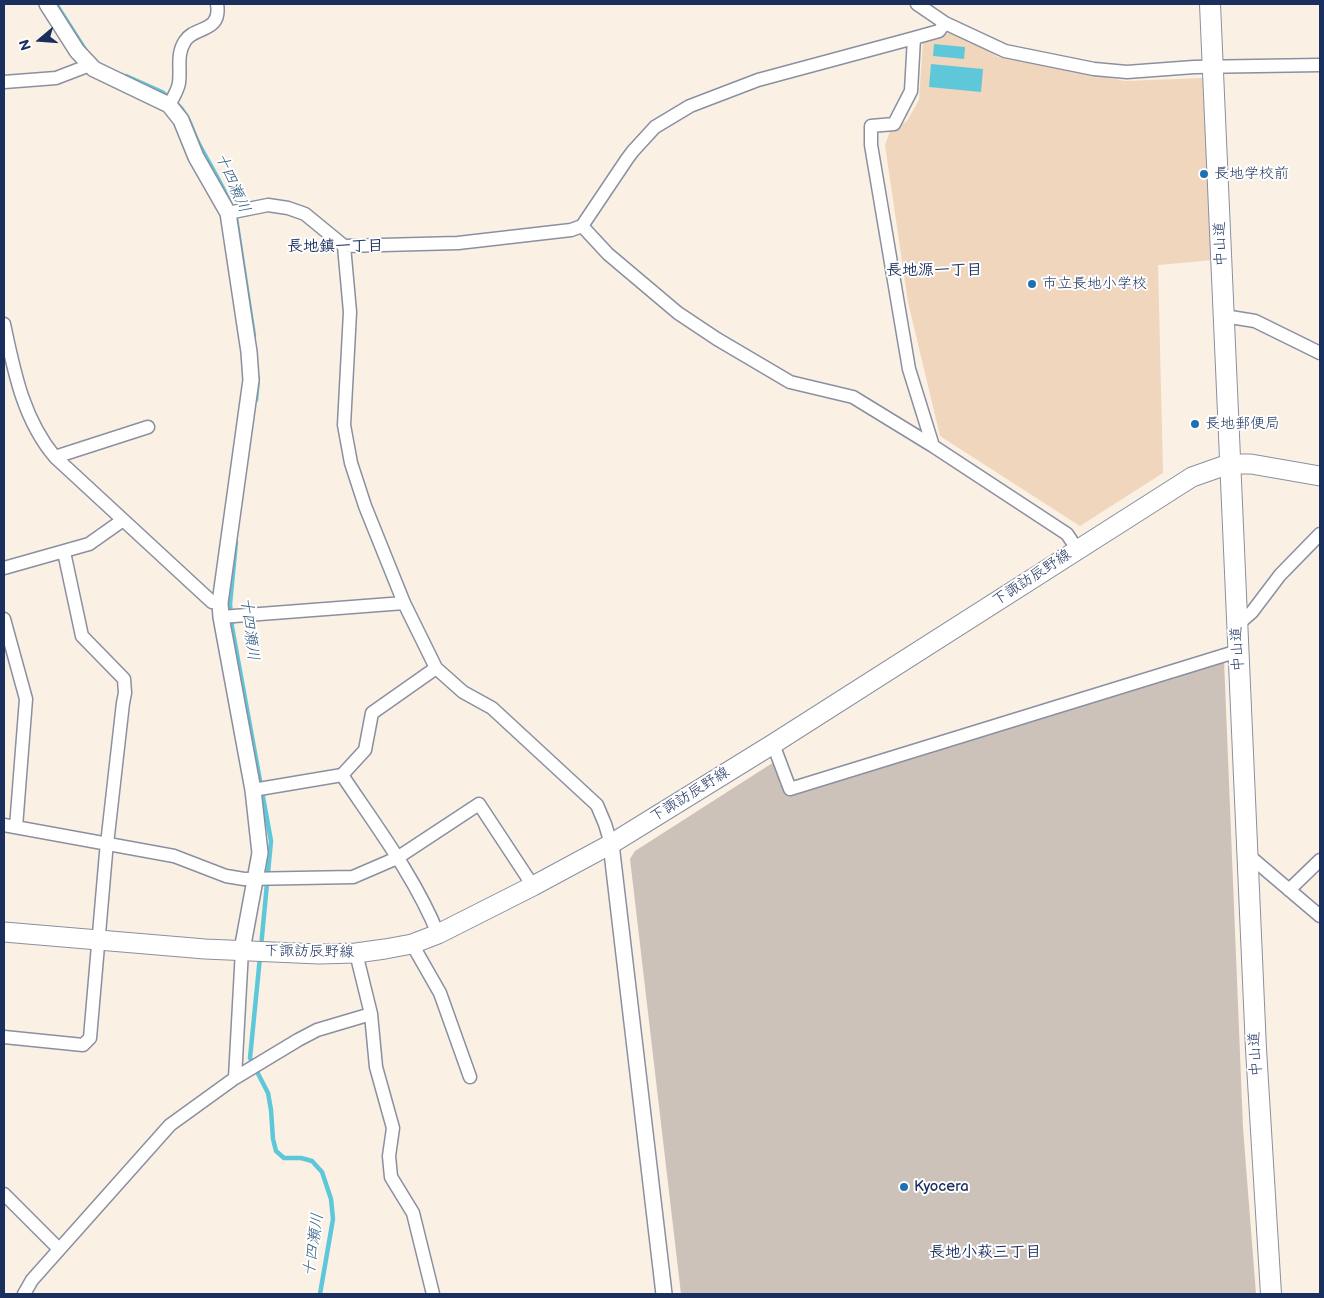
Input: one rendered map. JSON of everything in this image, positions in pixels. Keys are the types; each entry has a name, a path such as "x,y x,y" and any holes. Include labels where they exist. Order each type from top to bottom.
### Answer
{"highway":[{"name":"中山道","path":"1210,4 1256,1050 1271,1294"}],"main road":[{"name":"下諏訪辰野線","path":"4,932 205,949 319,954 356,953 412,944 438,934 533,886 610,844 773,744 1192,477 1229,464 1257,464 1320,476"}],"street":[{"path":"47,4 77,51 94,70 169,105 181,120 196,157 228,213 249,352 251,380 220,610 253,790 260,853 242,950 235,1078"},
{"path":"169,105 179,85 179,52 186,39 212,25 219,12 218,4"},
{"path":"917,4 930,8 945,23 1004,52 1094,69 1127,72 1213,67 1320,65"},
{"path":"228,213 268,206 288,208 305,214 344,246 458,243 571,230 582,226 627,158 655,127 690,106 758,80 939,31 945,23"},
{"path":"914,38 911,91 894,124 871,126 871,145 909,369 933,446"},
{"path":"4,82 56,78 90,65"},
{"path":"582,226 608,254 671,307 717,339 790,382 853,397 933,446 1067,534 1078,549"},
{"path":"344,246 350,312 344,426 351,462 365,506 404,603 436,668 463,692 492,708 597,806 605,824 610,844 664,1294"},
{"path":"1224,316 1255,321 1320,354"},
{"path":"4,324 15,378 41,440 55,457 220,610 404,603"},
{"path":"55,457 148,427"},
{"path":"4,568 89,544 123,520"},
{"path":"1237,625 1252,612 1280,575 1320,534"},
{"path":"4,1037 83,1045 90,1038 107,845 125,693 124,679 82,636 64,552"},
{"path":"4,620 26,699 10,826 174,856 226,876 244,878 353,877 397,858 479,804 533,886"},
{"path":"773,744 790,789 1238,651"},
{"path":"253,790 342,775 365,750 372,713 436,668"},
{"path":"342,775 397,858 431,917 438,934"},
{"path":"1247,854 1320,916"},
{"path":"1290,890 1320,860"},
{"path":"412,944 440,994 470,1077"},
{"path":"356,953 371,1014 376,1067 393,1128 389,1156 391,1177 413,1213 433,1294"},
{"path":"24,1294 32,1280 170,1125 235,1078 317,1030 371,1014"},
{"path":"4,1194 59,1249"}],"shaded area":[{"name":"市立長地小学校","path":"956,31 998,57 1125,81 1203,78 1214,260 1158,265 1163,473 1080,526 940,436 908,302 885,145 890,131 907,121 919,100 923,41"},
{"path":"1224,660 1243,1128 1256,1294 681,1294 630,859 635,851 774,762 786,795"}],"water":[{"path":"934,44 965,47 964,59 933,56"},
{"path":"931,64 983,69 981,92 929,87"}],"waterway":[{"name":"十四瀬川","path":"56,4 86,51"},
{"name":"十四瀬川","path":"126,76 162,92 170,98"},
{"name":"十四瀬川","path":"176,103 187,117 236,218 254,336"},
{"name":"十四瀬川","path":"256,400 258,378"},
{"name":"十四瀬川","path":"236,542 230,604 232,627 271,841 261,947"},
{"name":"十四瀬川","path":"260,957 250,1058 268,1093 276,1151 284,1158 301,1158 312,1161 322,1172 331,1199 333,1219 320,1294"}],"place":[{"name":"長地学校前","path":"1204,174"},
{"name":"市立長地小学校","path":"1032,284"},
{"name":"長地郵便局","path":"1195,424"},
{"name":"Kyocera","path":"904,1187"}],"district":[{"name":"長地鎮一丁目","path":"335,247"},
{"name":"長地源一丁目","path":"934,271"},
{"name":"長地小萩三丁目","path":"985,1253"}]}
